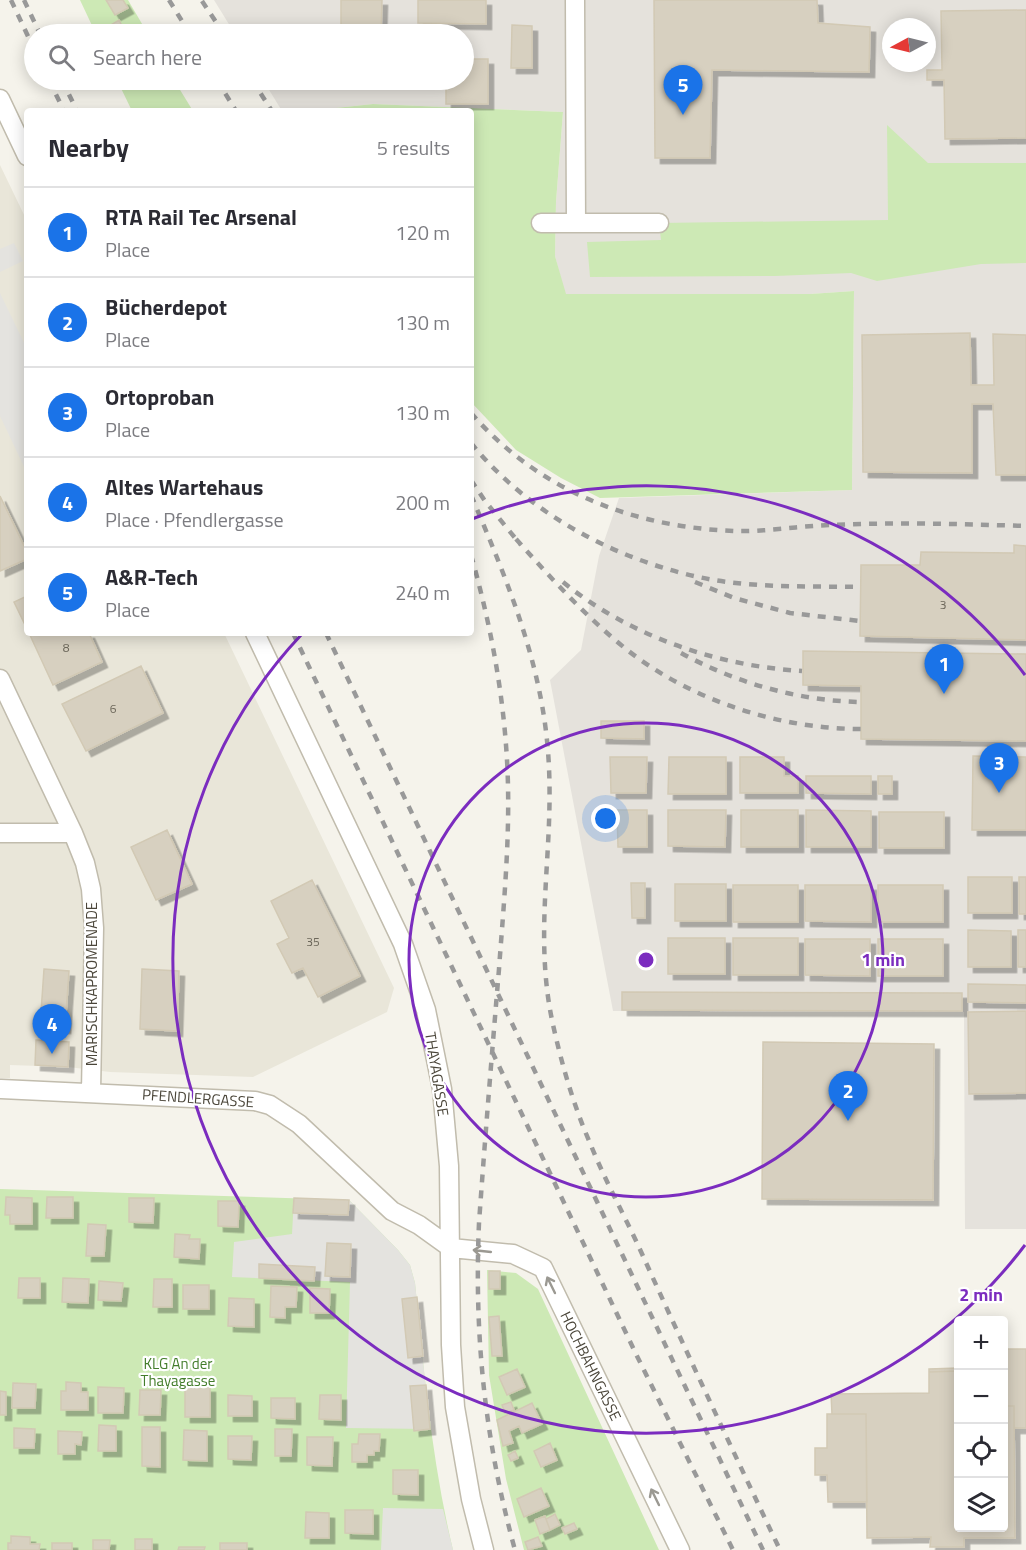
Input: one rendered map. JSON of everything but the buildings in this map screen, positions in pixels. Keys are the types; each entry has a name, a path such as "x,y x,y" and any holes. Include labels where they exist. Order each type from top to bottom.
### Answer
{"street":[{"path":"575,0 576,222"},
{"path":"0,99 24,150"},
{"path":"541,223 659,223"},
{"name":"THAYAGASSE","path":"256,636 403,944 426,1010 442,1089 449,1166 451,1345 455,1407 471,1499 484,1550"},
{"name":"MARISCHKAPROMENADE","path":"0,679 85,863 94,908 91,1092"},
{"path":"0,833 73,833"},
{"name":"PFENDLERGASSE","path":"1,1089 255,1101 270,1105 299,1124 392,1211 451,1248"},
{"name":"HOCHBAHNGASSE","path":"451,1248 513,1254 543,1268 680,1550"}],"shaded area":[{"path":"214,0 1026,0 1026,1229 965,1229 964,1012 613,1011 550,680 581,650 599,556 619,498 852,490 854,291 810,294 565,294 555,256 556,202 563,112 373,104 336,108 280,108 269,90 474,90 474,24 229,24"},
{"path":"0,165 24,215 24,636 225,636 394,988 387,1012 253,1077 110,1072 68,1067 10,1065 10,1078 0,1078"},
{"path":"14,243 23,261 0,272 0,249"},
{"path":"0,293 24,343 24,467 0,416"},
{"path":"294,1198 349,1200 410,1265 415,1283 430,1429 346,1428 350,1282 232,1277 234,1242 292,1234"},
{"path":"383,1508 443,1509 453,1550 381,1550"}],"green space":[{"path":"80,0 128,0 142,24 91,24"},
{"path":"122,90 180,90 191,108 131,108"},
{"path":"373,104 468,108 336,108"},
{"path":"474,108 563,112 556,202 555,256 566,294 810,294 854,291 852,490 600,498 561,478 516,450 474,405"},
{"path":"887,125 928,163 1026,163 1026,263 981,264 877,281 851,273 775,276 590,277 587,242 661,240 659,223 888,220"},
{"name":"KLG An der Thayagasse","path":"0,1189 349,1200 410,1265 415,1283 434,1451 453,1550 0,1550"},
{"path":"487,1270 516,1273 538,1289 659,1550 524,1550 506,1479 489,1375"}],"railway":[{"path":"11,0 24,28"},
{"path":"24,0 35,24"},
{"path":"169,0 184,24"},
{"path":"202,1 217,24"},
{"path":"54,90 63,108"},
{"path":"67,90 76,108"},
{"path":"223,90 234,108"},
{"path":"258,90 270,108"},
{"path":"474,416 526,464 557,484 590,500 659,522 734,531 879,524 1026,526"},
{"path":"474,446 521,493 550,514 580,533 646,562 680,573 732,583 861,587"},
{"path":"474,484 520,544"},
{"path":"474,502 523,628 533,662 546,732 550,800 544,956 552,1020 568,1083 601,1169 780,1550"},
{"path":"516,539 596,623 626,649 678,683 707,697 767,717 830,728 861,729"},
{"path":"474,567 495,656 507,760 508,812 499,969 479,1223 478,1306 489,1428 515,1550"},
{"path":"563,582 616,618 675,645 738,663 802,671"},
{"path":"695,582 734,598 790,613 860,621"},
{"path":"294,636 636,1354 733,1550"},
{"path":"327,636 763,1550"},
{"path":"681,653 724,673 768,688 814,698 861,702"}],"place":[{"name":"A&R-Tech","path":"683,115"},
{"name":"RTA Rail Tec Arsenal","path":"944,694"},
{"name":"Ortoproban","path":"999,793"},
{"name":"Altes Wartehaus","path":"52,1054"},
{"name":"Bücherdepot","path":"848,1121"}]}
